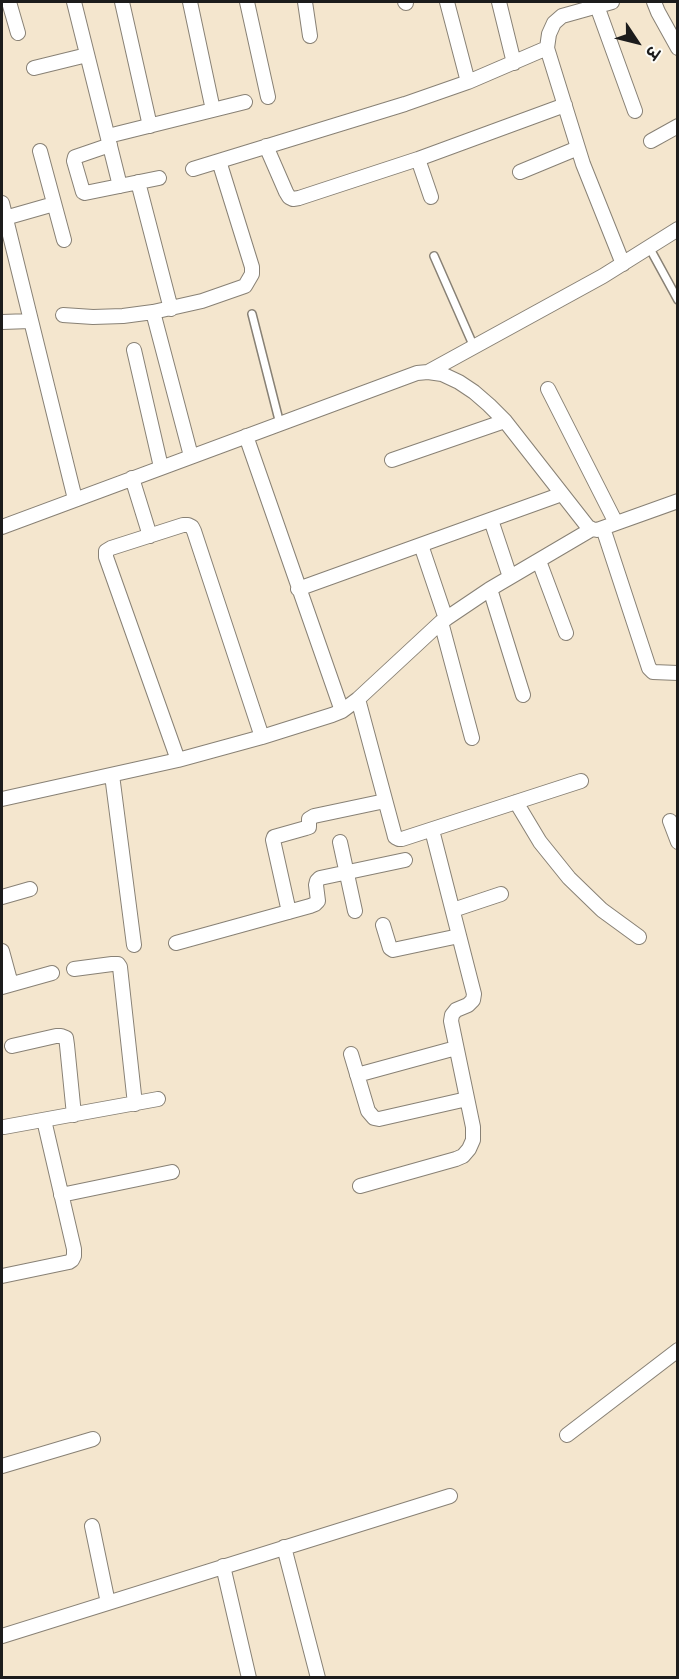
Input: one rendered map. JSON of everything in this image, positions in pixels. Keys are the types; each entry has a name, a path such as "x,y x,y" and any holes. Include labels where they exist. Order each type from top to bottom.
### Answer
{"street":[{"path":"74,2 120,186"},
{"path":"122,2 150,126"},
{"path":"190,2 213,110"},
{"path":"247,2 268,97"},
{"path":"305,2 310,36"},
{"path":"447,2 468,82"},
{"path":"500,2 514,63"},
{"path":"612,2 562,16 554,23 549,34 547,48 583,164 623,264"},
{"path":"654,2 678,48"},
{"path":"597,6 635,111"},
{"path":"7,7 18,33"},
{"path":"193,168 405,104 468,82 547,48"},
{"path":"34,68 87,55"},
{"path":"159,178 85,193 74,161 76,156 150,126 245,102"},
{"path":"266,146 286,192 293,199 418,159 565,105"},
{"path":"651,141 678,126"},
{"path":"520,172 578,148"},
{"path":"40,151 64,240"},
{"path":"418,159 431,197"},
{"path":"63,315 113,316 153,312 171,309 245,286 252,274 252,267 219,161"},
{"path":"138,182 171,309"},
{"path":"2,203 75,499"},
{"path":"5,218 54,204"},
{"path":"428,372 623,264 678,229"},
{"path":"153,312 191,456"},
{"path":"2,322 30,321"},
{"path":"134,350 161,467"},
{"path":"2,527 417,373 428,372 442,374 474,392 505,421 588,527 603,527"},
{"path":"548,389 603,527 649,668 653,672 678,673"},
{"path":"392,460 505,421"},
{"path":"246,436 342,711"},
{"path":"132,478 150,536"},
{"path":"298,589 562,494"},
{"path":"2,800 178,760 332,716 358,699 443,620 490,589 603,527 678,501"},
{"path":"490,520 510,577"},
{"path":"178,760 106,557 106,551 183,525 192,527 262,737"},
{"path":"421,545 443,620 472,738"},
{"path":"538,561 566,633"},
{"path":"490,589 523,695"},
{"path":"358,699 395,837 402,839 432,830 581,781"},
{"path":"112,774 134,945"},
{"path":"289,912 274,837 309,827 309,819 314,816 385,801"},
{"path":"516,802 540,842 569,878 602,910 639,937"},
{"path":"670,820 678,842"},
{"path":"360,1186 456,1159 463,1156 473,1140 451,1021 456,1010 468,1005 473,1000 474,994 432,830"},
{"path":"340,842 355,911"},
{"path":"176,943 315,904 318,901 316,885 320,878 405,860"},
{"path":"2,897 30,888"},
{"path":"453,910 501,894"},
{"path":"383,925 390,948 393,950 459,936"},
{"path":"2,951 6,986 52,973"},
{"path":"75,969 116,963 120,968 135,1104"},
{"path":"12,1046 56,1036 66,1038 74,1115"},
{"path":"357,1075 456,1048"},
{"path":"351,1054 368,1111 374,1118 379,1119 467,1099"},
{"path":"4,1127 158,1099"},
{"path":"2,1276 72,1260 74,1256 44,1120"},
{"path":"61,1195 172,1172"},
{"path":"567,1435 677,1351"},
{"path":"2,1466 93,1439"},
{"path":"2,1636 450,1496"},
{"path":"92,1526 108,1603"},
{"path":"284,1547 318,1677"},
{"path":"223,1566 249,1677"}],"lane":[{"path":"649,247 678,300"},
{"path":"434,256 474,347"},
{"path":"252,314 280,423"}]}
